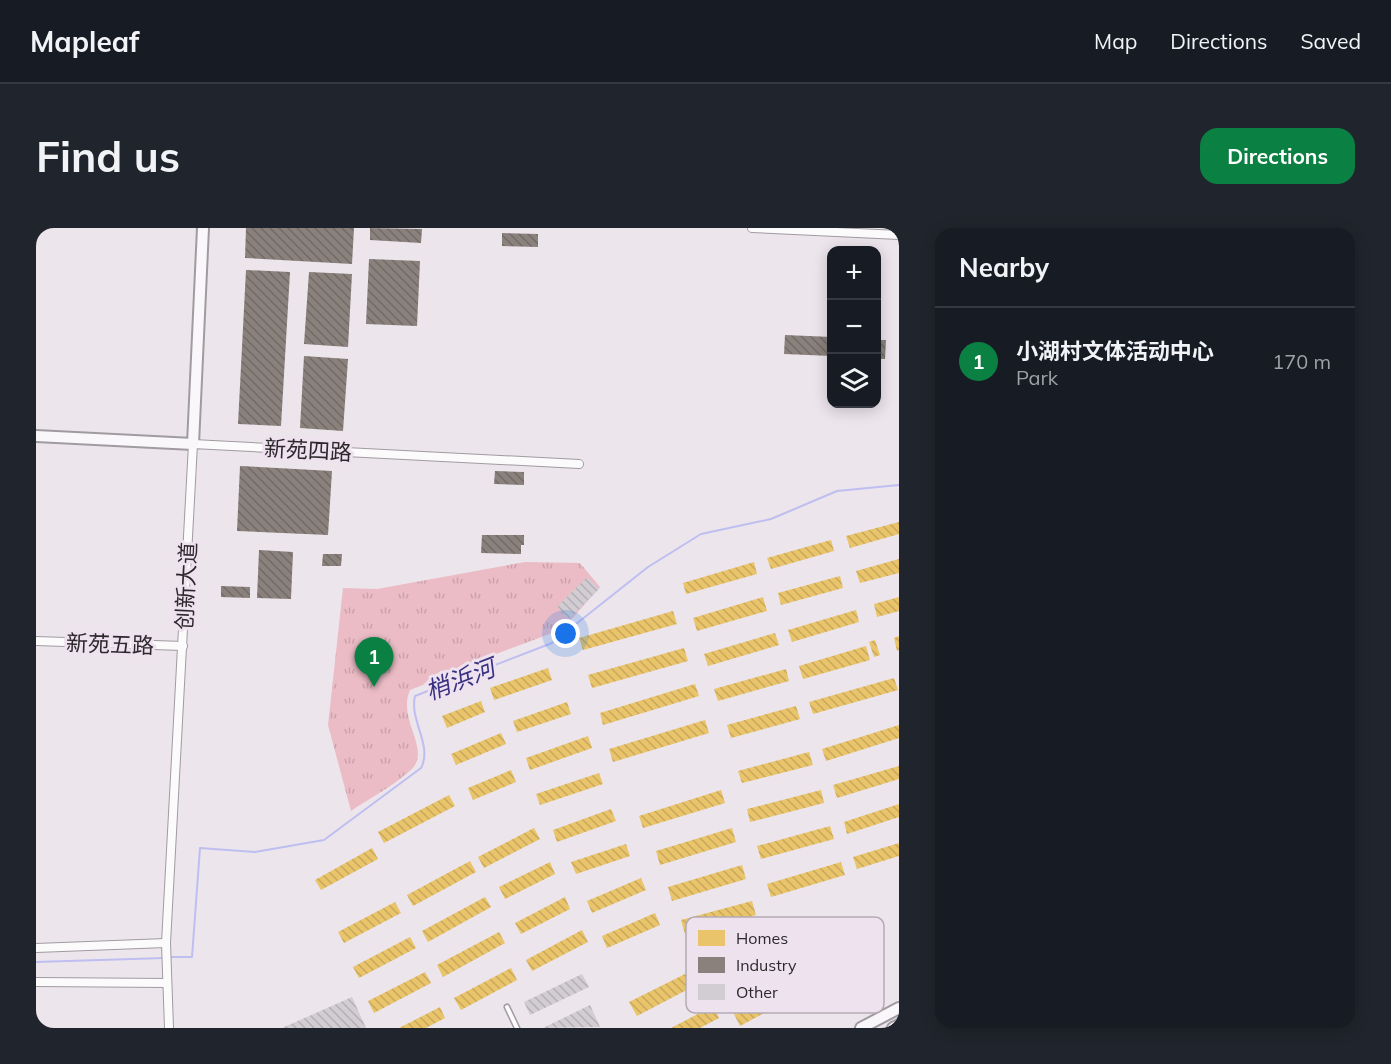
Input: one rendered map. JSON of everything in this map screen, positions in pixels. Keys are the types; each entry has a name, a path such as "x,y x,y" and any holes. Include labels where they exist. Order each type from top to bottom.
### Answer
{"street":[{"name":"创新大道","path":"169,1028 166,943 203,228"},
{"path":"752,228 899,235"},
{"name":"新苑四路","path":"36,436 579,464"},
{"name":"新苑五路","path":"36,641 183,646"},
{"path":"36,948 166,943"},
{"path":"36,982 167,983"},
{"path":"861,1028 899,1008"},
{"path":"893,1028 899,1025"}],"lane":[{"path":"507,1007 517,1028"}],"green space":[{"path":"525,562 580,563 600,587 563,629 429,679 423,685 410,690 407,701 408,712 418,752 417,761 412,769 398,780 351,811 328,725 343,588 377,589"}],"building: Homes":[{"path":"899,522 899,534 850,548 846,536"},
{"path":"831,540 834,551 771,569 767,558"},
{"path":"899,559 899,573 860,583 856,571"},
{"path":"754,562 757,574 686,594 683,583"},
{"path":"840,576 843,588 781,605 778,593"},
{"path":"763,597 767,611 697,631 693,618"},
{"path":"899,597 899,611 877,617 874,604"},
{"path":"856,610 859,622 792,642 788,630"},
{"path":"673,611 677,624 583,650 579,638"},
{"path":"775,633 779,645 708,666 704,654"},
{"path":"899,636 899,650 897,651 894,638"},
{"path":"875,640 880,655 874,657 869,642"},
{"path":"866,646 870,660 803,679 799,666"},
{"path":"684,648 688,661 592,688 588,675"},
{"path":"548,668 552,680 494,700 490,688"},
{"path":"786,669 789,681 718,701 714,689"},
{"path":"894,678 898,690 813,714 809,702"},
{"path":"695,684 699,696 603,725 600,713"},
{"path":"481,701 485,712 447,728 442,716"},
{"path":"567,702 571,714 517,732 513,721"},
{"path":"796,706 800,719 731,738 727,725"},
{"path":"705,720 709,733 613,762 609,749"},
{"path":"899,725 899,738 826,761 822,749"},
{"path":"501,733 506,744 456,765 451,754"},
{"path":"588,736 592,748 530,770 526,758"},
{"path":"809,752 813,765 742,783 738,771"},
{"path":"899,766 899,779 837,798 833,785"},
{"path":"511,770 516,782 473,800 468,788"},
{"path":"599,773 603,784 540,805 536,794"},
{"path":"721,790 725,803 643,828 639,816"},
{"path":"821,790 824,803 750,822 747,809"},
{"path":"449,795 455,806 384,843 378,832"},
{"path":"899,804 899,817 847,834 844,822"},
{"path":"611,809 616,821 557,842 553,830"},
{"path":"830,826 834,839 761,859 757,846"},
{"path":"534,828 540,839 484,868 478,857"},
{"path":"732,828 736,842 660,865 656,851"},
{"path":"899,843 899,856 857,869 853,857"},
{"path":"626,844 630,856 576,874 571,862"},
{"path":"372,848 378,859 321,890 315,880"},
{"path":"470,861 476,872 413,906 407,895"},
{"path":"550,862 555,874 505,899 499,887"},
{"path":"841,862 845,875 771,897 767,884"},
{"path":"742,865 746,879 672,901 668,887"},
{"path":"641,878 646,890 592,913 587,901"},
{"path":"485,897 491,907 428,942 422,931"},
{"path":"565,897 570,909 521,934 515,923"},
{"path":"752,901 756,915 749,917 692,917"},
{"path":"395,902 401,913 344,943 338,932"},
{"path":"655,913 660,925 607,948 602,936"},
{"path":"686,919 686,934 685,934 681,920"},
{"path":"582,930 588,942 532,971 526,960"},
{"path":"499,932 505,943 443,977 437,965"},
{"path":"410,937 416,948 359,978 353,967"},
{"path":"511,968 517,980 461,1010 454,998"},
{"path":"425,972 431,983 374,1013 368,1001"},
{"path":"686,974 686,990 637,1016 629,1002"},
{"path":"440,1007 445,1018 426,1028 399,1028"},
{"path":"700,1013 716,1013 719,1018 700,1028 671,1028"},
{"path":"734,1013 764,1013 740,1026"}],"building: Industry":[{"path":"246,228 354,228 352,264 245,258"},
{"path":"370,228 422,229 421,243 370,240"},
{"path":"502,233 538,234 538,247 502,246"},
{"path":"369,259 420,261 417,326 366,324"},
{"path":"246,270 290,272 281,426 238,424"},
{"path":"309,272 352,274 348,347 304,344"},
{"path":"785,335 827,337 827,356 784,354"},
{"path":"881,340 886,340 885,359 881,359"},
{"path":"304,356 348,359 343,431 300,428"},
{"path":"240,466 332,471 328,535 237,531"},
{"path":"495,471 524,472 524,485 494,484"},
{"path":"482,535 524,535 521,554 481,553"},
{"path":"259,550 293,552 291,599 257,598"},
{"path":"323,554 342,554 341,566 322,566"},
{"path":"221,586 250,587 250,598 221,597"}],"building: Other":[{"path":"587,577 599,589 569,619 557,607"},
{"path":"582,974 589,987 530,1015 524,1002"},
{"path":"352,997 366,1028 282,1028"},
{"path":"590,1005 600,1027 543,1028"}],"waterway":[{"name":"梢浜河","path":"170,957 192,957 200,848 255,852 324,840 421,768 424,751 415,714 415,696 552,643 648,567 701,534 771,519 837,491 899,485"},
{"name":"梢浜河","path":"36,962 164,958"}],"place":[{"name":"小湖村文体活动中心","path":"374,687"}]}
